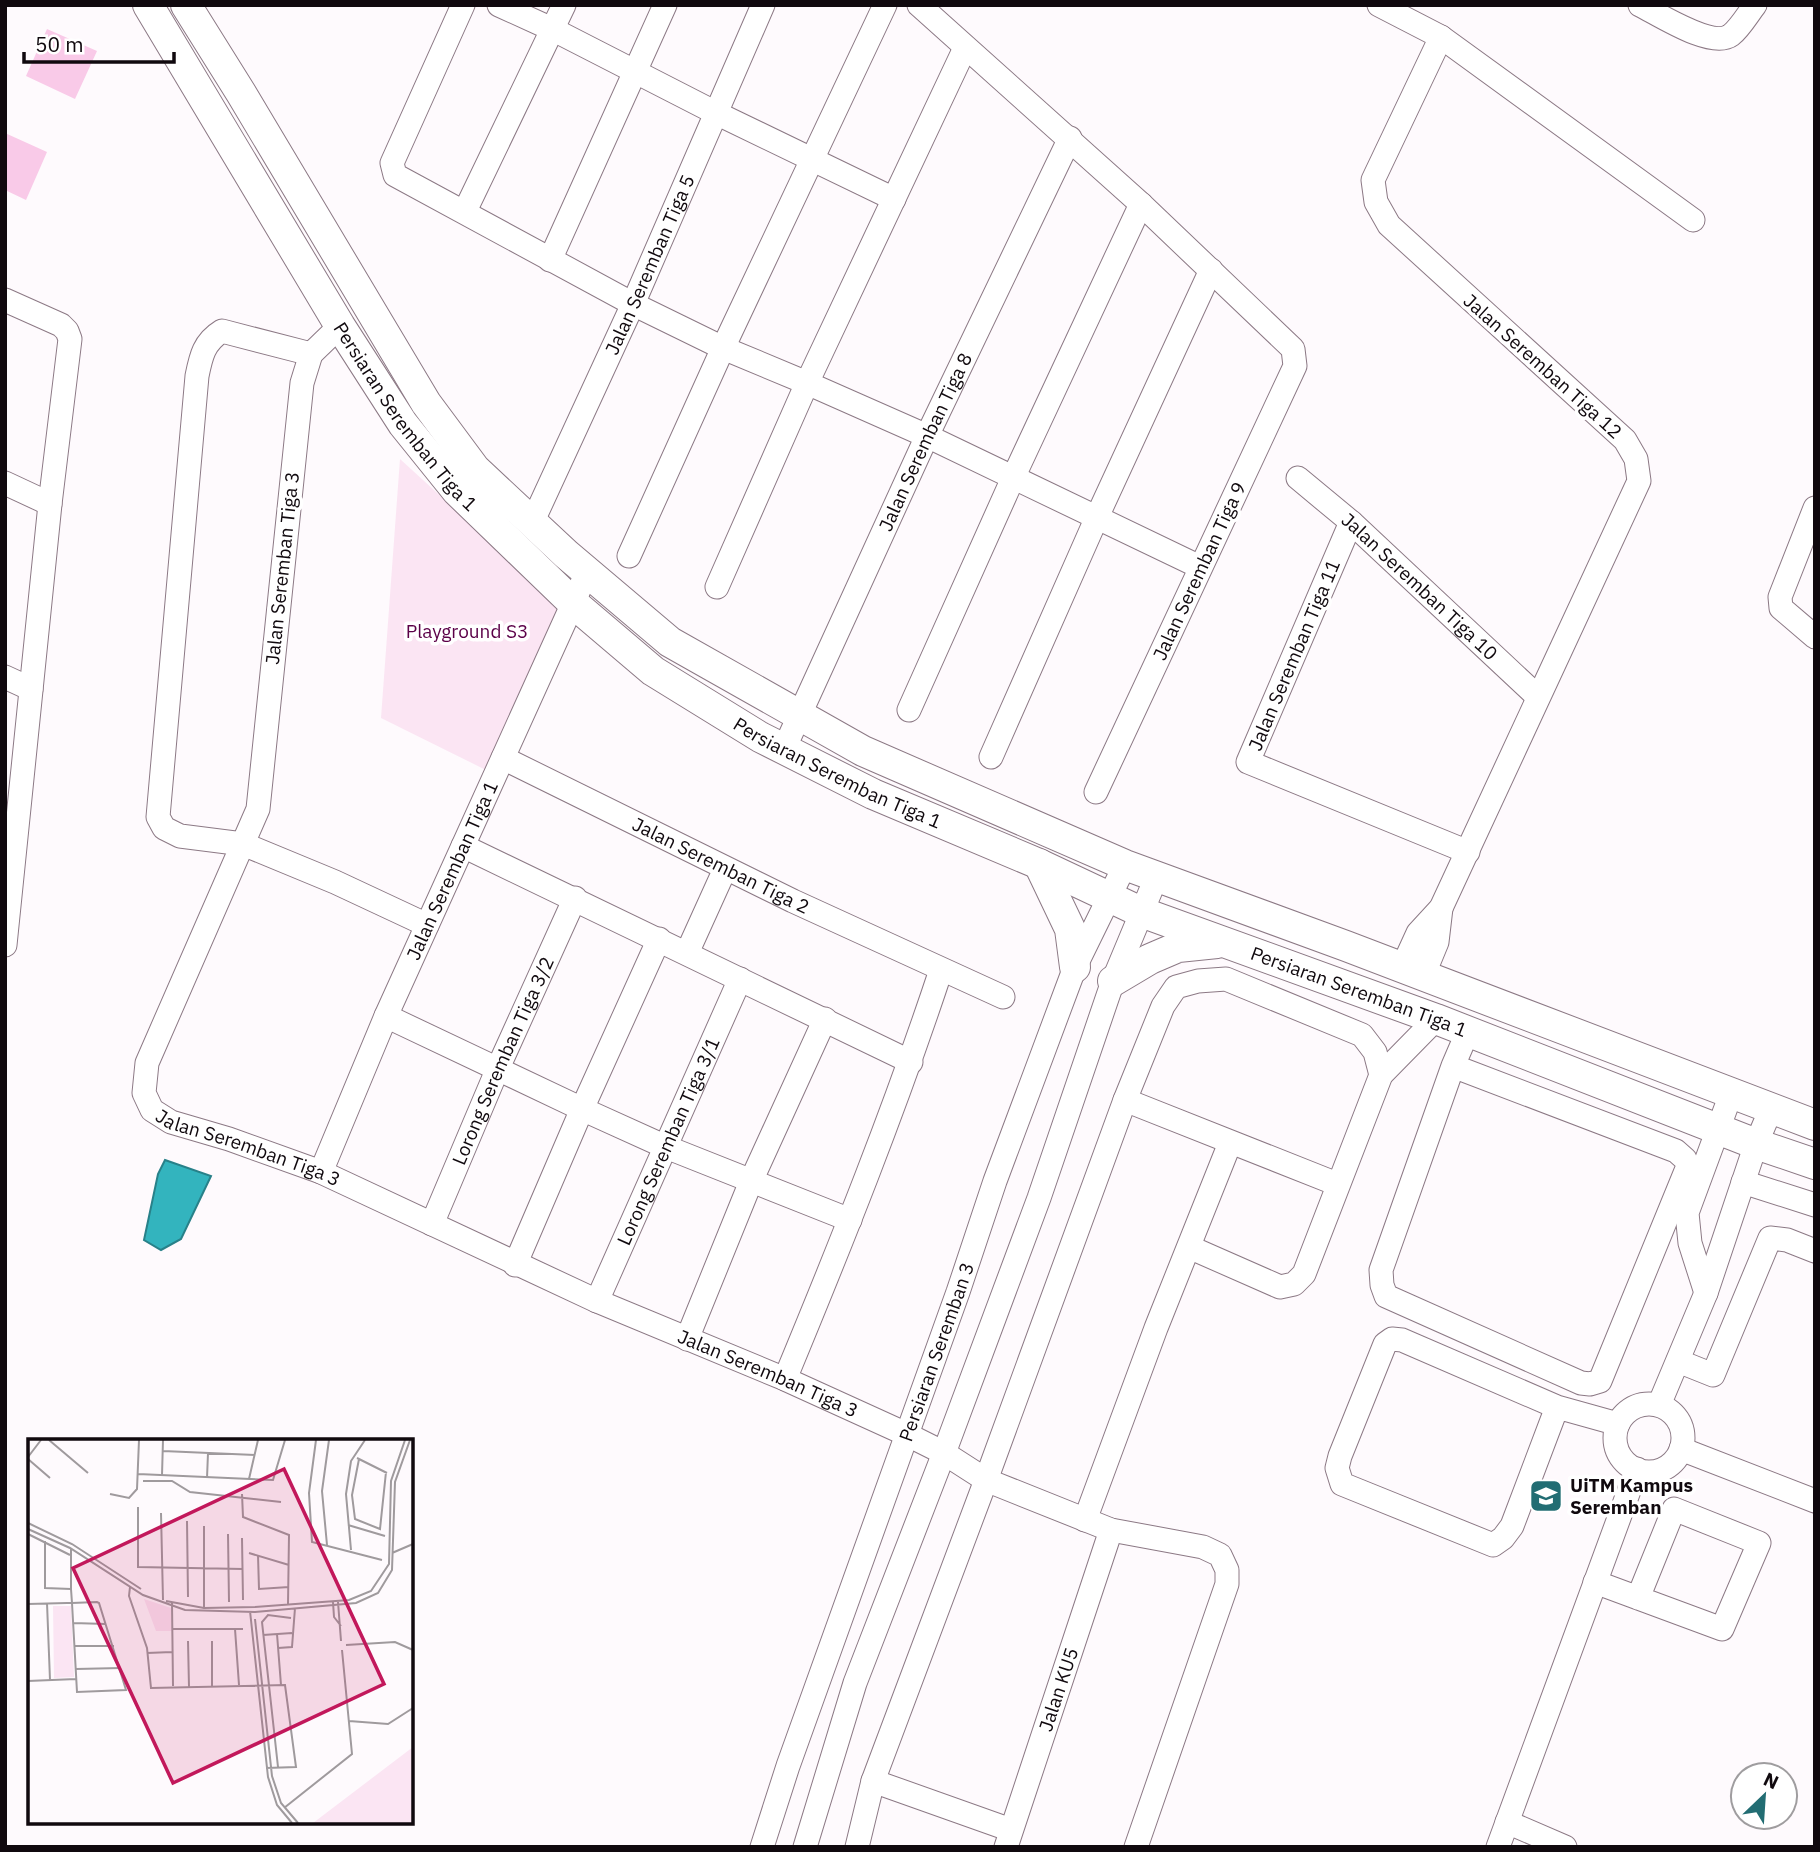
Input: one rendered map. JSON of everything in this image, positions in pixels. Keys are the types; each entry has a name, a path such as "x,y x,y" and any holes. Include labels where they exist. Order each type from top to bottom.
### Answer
{"main road":[{"name":"Persiaran Seremban Tiga 1","path":"148,5 403,424 457,491 573,603 653,671 760,737 873,794 1040,864 1141,912 1436,1019 1756,1144 1815,1164"},
{"name":"Persiaran Seremban Tiga 1","path":"186,5 426,402 475,469 532,523 670,642 863,751 1125,865 1815,1125"},
{"path":"1040,864 1070,929 1075,967"},
{"path":"1113,981 1150,959 1178,947 1224,942"}],"street":[{"path":"463,5 392,163 396,175 633,304 723,348 927,436 1200,567"},
{"path":"499,5 894,199"},
{"path":"465,211 564,5"},
{"path":"550,260 665,5"},
{"name":"Jalan Seremban Tiga 5","path":"532,523 633,304 763,5"},
{"path":"629,556 723,348 886,5"},
{"path":"919,5 1070,138 1210,270 991,757"},
{"path":"1379,5 1441,37 1693,220"},
{"path":"1640,5 1706,38 1720,40 1731,35 1755,5"},
{"name":"Jalan Seremban Tiga 12","path":"1412,972 1418,933 1441,908 1639,481 1636,459 1625,440 1389,225 1376,202 1373,180 1441,37"},
{"path":"718,587 807,383 965,48"},
{"name":"Jalan Seremban Tiga 8","path":"784,749 927,436 1070,138"},
{"path":"909,710 1013,478 1141,204"},
{"name":"Jalan Seremban Tiga 9","path":"1096,792 1295,366 1293,349 1210,270"},
{"path":"5,300 61,325 70,339 9,867 5,945"},
{"path":"341,326 311,354 222,331 211,338 202,352 197,376 158,817 164,828 180,835 243,844 335,882 427,925"},
{"name":"Jalan Seremban Tiga 3","path":"311,354 302,383 258,809 147,1063 144,1093 152,1110 170,1122 321,1171 515,1265 785,1379 906,1434 944,1453 986,1480 1111,1530 1203,1547 1220,1555 1227,1570 1227,1584 1136,1847"},
{"name":"Jalan Seremban Tiga 10","path":"1298,478 1538,697"},
{"path":"5,483 50,504"},
{"path":"1815,508 1780,597 1781,608 1815,637"},
{"name":"Jalan Seremban Tiga 11","path":"1350,523 1248,762 1468,852"},
{"name":"Jalan Seremban Tiga 1","path":"321,1171 386,1016 588,570"},
{"path":"5,677 31,689"},
{"name":"Jalan Seremban Tiga 2","path":"503,758 725,869 1003,997"},
{"path":"463,846 911,1062"},
{"name":"Persiaran Seremban 3","path":"762,1847 788,1766 958,1292 995,1181 1075,967 1125,865"},
{"path":"687,953 725,869"},
{"path":"805,1847 855,1683 1039,1198 1113,981 1156,878"},
{"name":"Lorong Seremban Tiga 3/2","path":"432,1224 498,1068 575,898"},
{"path":"515,1265 659,939"},
{"path":"785,1379 911,1062 942,970"},
{"name":"Lorong Seremban Tiga 3/1","path":"597,1301 740,979"},
{"path":"857,1847 873,1781 1125,1100 1163,1006 1176,987 1198,981 1226,979 1362,1035 1375,1052 1381,1075"},
{"path":"386,1016 666,1147 850,1220"},
{"path":"1189,1247 1280,1287 1294,1284 1304,1274 1381,1075 1436,1019"},
{"path":"687,1339 752,1179 825,1020"},
{"path":"1453,1066 1676,1151 1685,1159 1688,1166 1600,1381 1581,1383 1386,1296 1381,1270 1453,1066 1468,1031"},
{"path":"1706,1293 1690,1243 1687,1213 1731,1094"},
{"path":"1125,1100 1337,1184"},
{"path":"1659,1405 1706,1293 1756,1144 1771,1109"},
{"path":"1085,1520 1156,1328 1230,1143"},
{"path":"1743,1182 1815,1205"},
{"path":"1678,1361 1713,1375 1770,1238 1787,1240 1815,1251"},
{"path":"1557,1407 1524,1500 1512,1525 1503,1538 1493,1545 1342,1484 1337,1468 1340,1456 1385,1344 1392,1339 1402,1340 1557,1407 1618,1424"},
{"path":"1659,1405 1669,1410 1676,1418 1683,1438 1681,1449 1676,1458 1658,1470 1637,1469 1619,1454 1615,1443 1618,1424 1626,1412 1636,1406 1659,1405"},
{"path":"1681,1449 1815,1501"},
{"path":"1498,1847 1637,1469"},
{"path":"1595,1582 1638,1598 1722,1629 1759,1543 1674,1508 1638,1598"},
{"name":"Jalan KU5","path":"1008,1838 1111,1530"},
{"path":"873,1781 1008,1838"},
{"path":"1507,1822 1555,1845"}],"green space":[{"name":"Playground S3","path":"400,459 562,607 492,773 381,718"}],"water":[{"path":"165,1160 211,1176 181,1239 161,1250 144,1240 158,1174"}],"building":[{"path":"47,29 97,51 75,99 26,76"},
{"path":"5,133 47,152 26,200 5,190"}],"place":[{"name":"UiTM Kampus Seremban","path":"1546,1496"}]}
